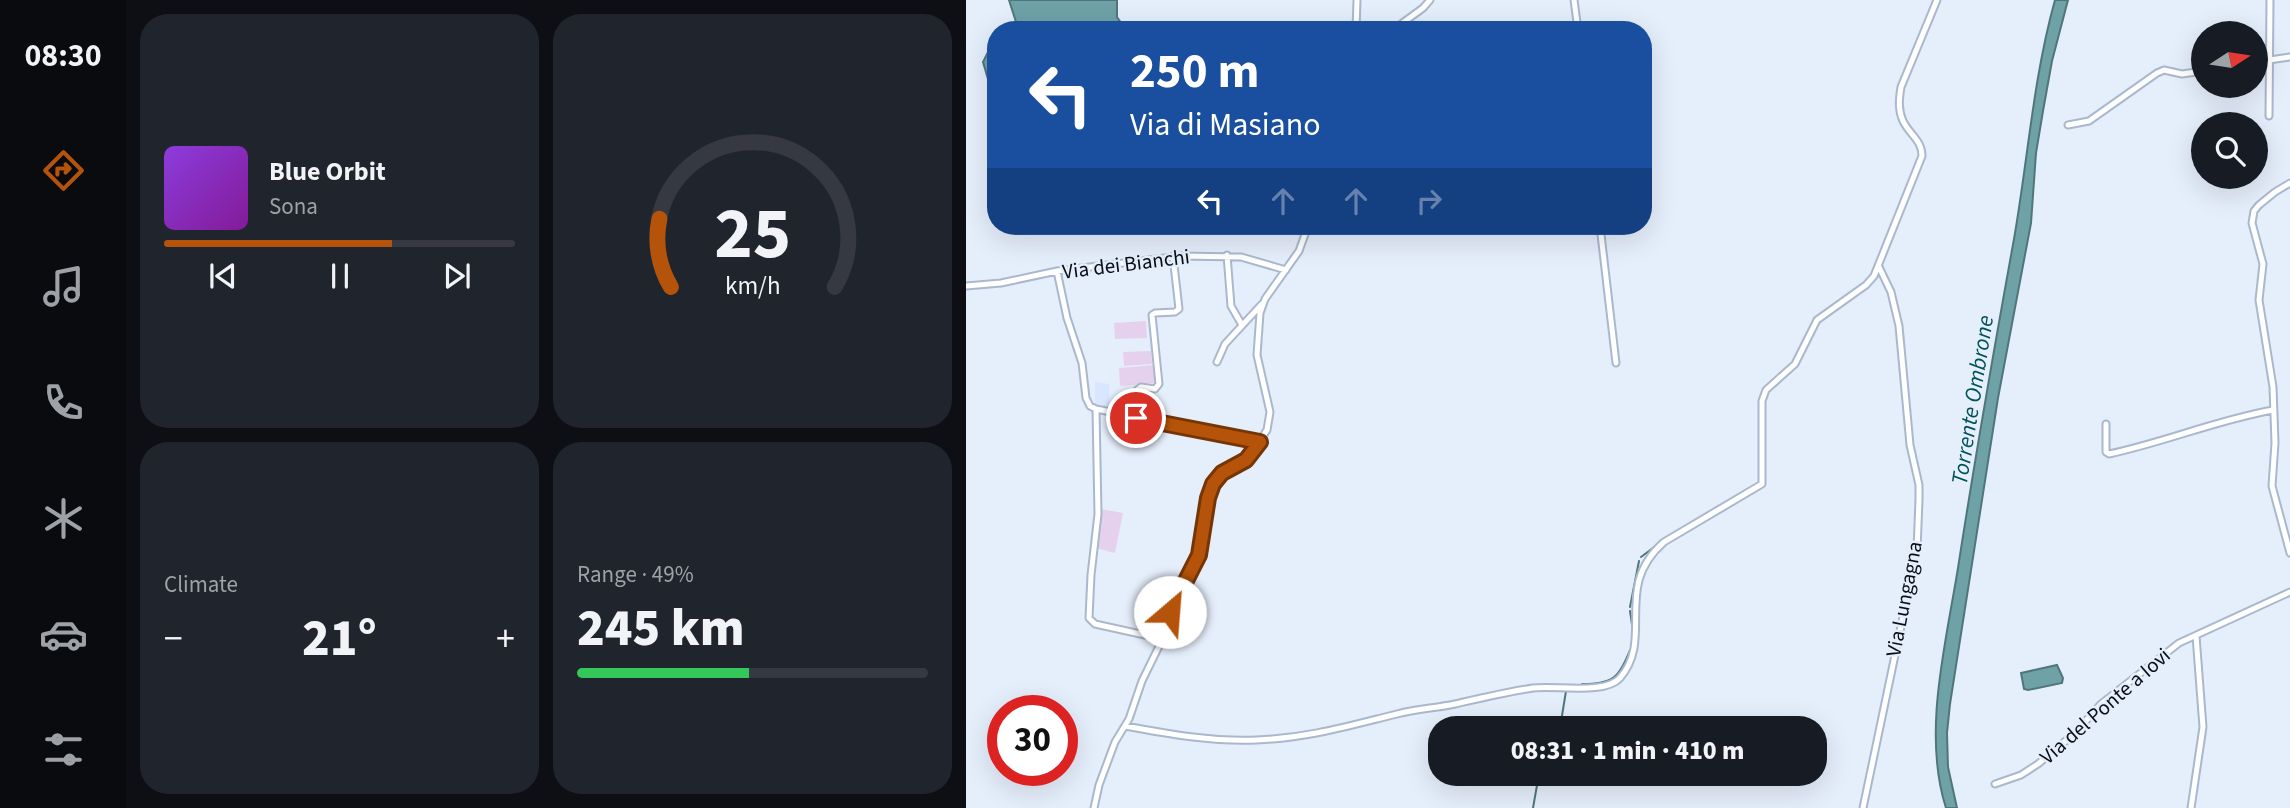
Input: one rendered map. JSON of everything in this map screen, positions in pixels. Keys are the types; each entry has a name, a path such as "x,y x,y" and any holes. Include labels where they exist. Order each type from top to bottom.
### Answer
{"street":[{"path":"1356,21 1357,0"},
{"path":"1405,21 1430,0"},
{"path":"1574,0 1577,21"},
{"path":"1125,726 1228,740 1280,738 1328,733 1396,714 1509,692 1548,687 1596,687 1615,682 1622,675 1635,646 1634,610 1644,564 1652,552 1664,542 1762,484 1762,404 1765,392 1795,364 1817,320 1866,285 1879,267 1922,156 1919,142 1904,124 1899,100 1901,87 1937,0"},
{"path":"2269,116 2270,0"},
{"path":"2269,60 2290,57"},
{"path":"2068,125 2089,121 2157,72 2164,70 2182,74 2191,73"},
{"path":"2290,183 2266,198 2252,217 2253,231 2263,264 2259,300 2271,371 2275,443 2272,486 2290,553"},
{"path":"1217,362 1223,346 1264,303 1303,244 1306,235"},
{"path":"1601,235 1616,363"},
{"path":"1136,418 1137,390 1141,387 1155,389 1159,384 1152,315 1174,313 1179,309 1172,256"},
{"name":"Via dei Bianchi","path":"966,286 1172,256 1241,257 1286,270"},
{"path":"1227,256 1231,303 1242,325"},
{"name":"Via Lungagna","path":"1863,808 1917,550 1919,500 1919,485 1910,445 1899,326 1891,292 1879,267"},
{"path":"1057,271 1067,317 1082,363 1086,398 1090,406 1136,418 1260,442"},
{"path":"1094,808 1099,785 1115,742 1125,726 1142,681 1163,639 1171,608 1199,555 1208,498 1213,484 1222,473 1246,460 1267,430 1270,416 1256,355 1259,319 1264,303"},
{"path":"1236,316 1252,315"},
{"path":"1096,409 1098,514 1089,618 1095,624 1163,639"},
{"path":"2106,424 2104,444 2109,454 2178,436 2234,417 2273,410"},
{"name":"Via del Ponte a Iovi","path":"1995,784 2021,775 2038,764 2122,687 2174,646 2290,592"},
{"path":"2192,808 2203,727 2196,636"}],"shaded area":[{"path":"1009,0 1117,0 1117,17 1120,21 1016,21"},
{"path":"2055,0 2068,0 2052,61 2043,111 2036,153 2031,223 1998,398 1950,704 1948,767 1957,808 1946,808 1936,749 1936,719 1943,657 2014,239 2036,89"},
{"path":"987,54 987,76 983,62"},
{"path":"1146,321 1147,338 1115,339 1114,323"},
{"path":"1151,351 1152,364 1124,366 1123,352"},
{"path":"1153,365 1155,383 1120,386 1119,368"},
{"path":"1095,382 1109,384 1110,409 1095,405"},
{"path":"1101,509 1123,513 1115,553 1096,548"},
{"path":"2057,665 2063,678 2062,683 2024,689 2021,673"}],"waterway":[{"path":"1641,557 1661,542"},
{"path":"1630,607 1639,561"},
{"path":"1630,611 1633,631"},
{"path":"1582,684 1601,683 1614,678 1630,650"},
{"path":"1562,716 1566,691"},
{"path":"1533,808 1537,786"}],"route":[{"path":"1136,418 1260,442 1246,460 1222,473 1213,484 1208,498 1199,555 1170,612"}],"water label":[{"name":"Torrente Ombrone","path":"1972,400"}]}
